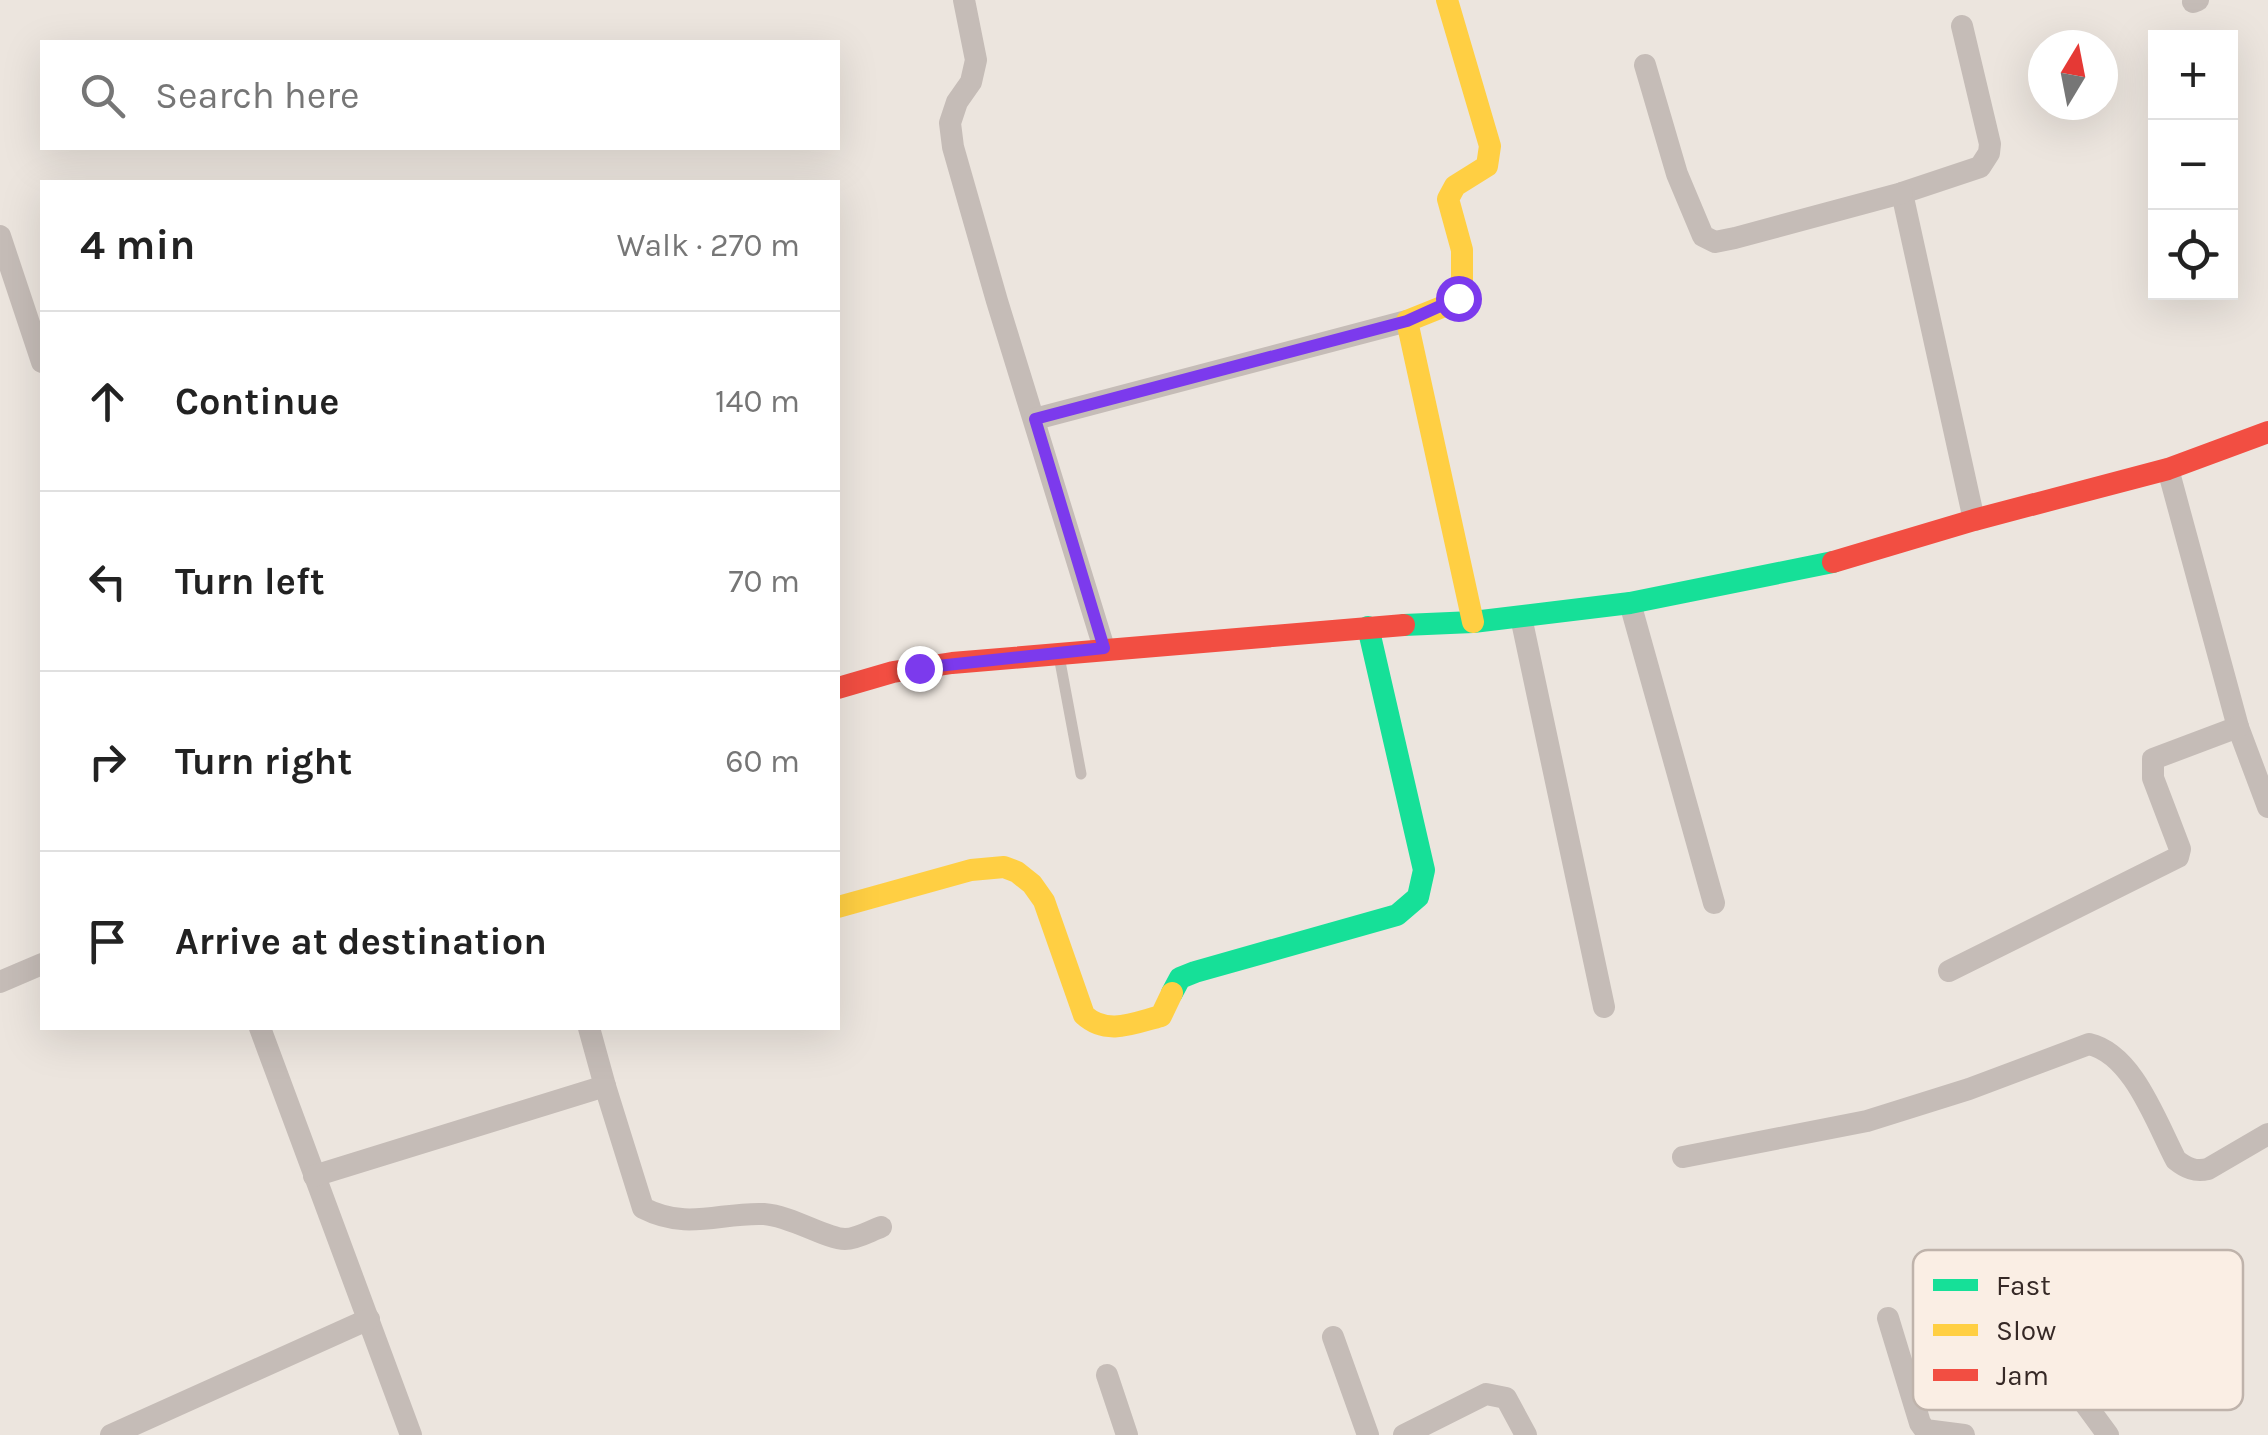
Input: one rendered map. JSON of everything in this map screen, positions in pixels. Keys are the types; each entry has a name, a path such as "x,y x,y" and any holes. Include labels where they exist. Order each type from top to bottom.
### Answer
{"street":[{"path":"964,0 976,60 971,82 957,102 950,123 954,147 1104,648"},
{"path":"1035,419 1407,321 1458,298 1465,267 1448,199 1455,186 1487,166 1490,146 1447,0"},
{"path":"1644,65 1677,174 1703,236 1715,242 1902,194 1980,166 1990,144 1962,26"},
{"path":"1902,194 1974,520"},
{"path":"0,236 40,356"},
{"path":"1407,321 1473,622"},
{"path":"840,687 893,672 1059,652 1368,626 1473,622 1630,603 1818,567 2168,468 2268,432"},
{"path":"2168,468 2238,727 2268,807"},
{"path":"1630,603 1714,903"},
{"path":"1520,617 1604,1008"},
{"path":"840,905 976,869 1000,866 1018,871 1036,886 1044,901 1084,1015 1092,1025 1106,1030 1161,1016 1180,978 1194,972 1397,915 1412,907 1421,894 1424,870 1368,626"},
{"path":"1949,970 2178,857 2180,850 2153,778 2153,759 2238,727"},
{"path":"0,982 40,965"},
{"path":"261,1030 411,1435"},
{"path":"590,1030 643,1208 654,1214 695,1221 762,1214 787,1218 839,1239 851,1239 881,1227"},
{"path":"1683,1157 1867,1121 1969,1089 2089,1044 2120,1060 2182,1165 2199,1171 2208,1169 2268,1134"},
{"path":"314,1176 605,1086"},
{"path":"111,1435 369,1318"},
{"path":"1888,1318 1913,1400"},
{"path":"1333,1337 1368,1435"},
{"path":"1107,1375 1127,1435"},
{"path":"1404,1435 1486,1394 1506,1398 1526,1435"},
{"path":"1916,1410 1925,1430 1964,1435"},
{"path":"2090,1410 2108,1435"}],"lane":[{"path":"1059,652 1081,774"}],"traffic: fast":[{"path":"1404,625 1473,622 1630,603 1833,562"},
{"path":"1172,993 1180,978 1195,972 1397,915 1418,897 1424,870 1368,627"}],"traffic: slow":[{"path":"1447,0 1490,146 1487,166 1455,186 1448,199 1462,250 1462,290 1447,305 1407,321 1473,622"},
{"path":"840,906 971,870 1004,867 1032,884 1044,901 1084,1015 1102,1025 1131,1024 1161,1016 1172,993"}],"traffic: jam":[{"path":"1833,562 2168,469 2268,432"},
{"path":"840,687 893,672 952,663 1404,625"}],"route":[{"path":"919,668 1104,648 1035,419 1407,321 1458,298"}]}
